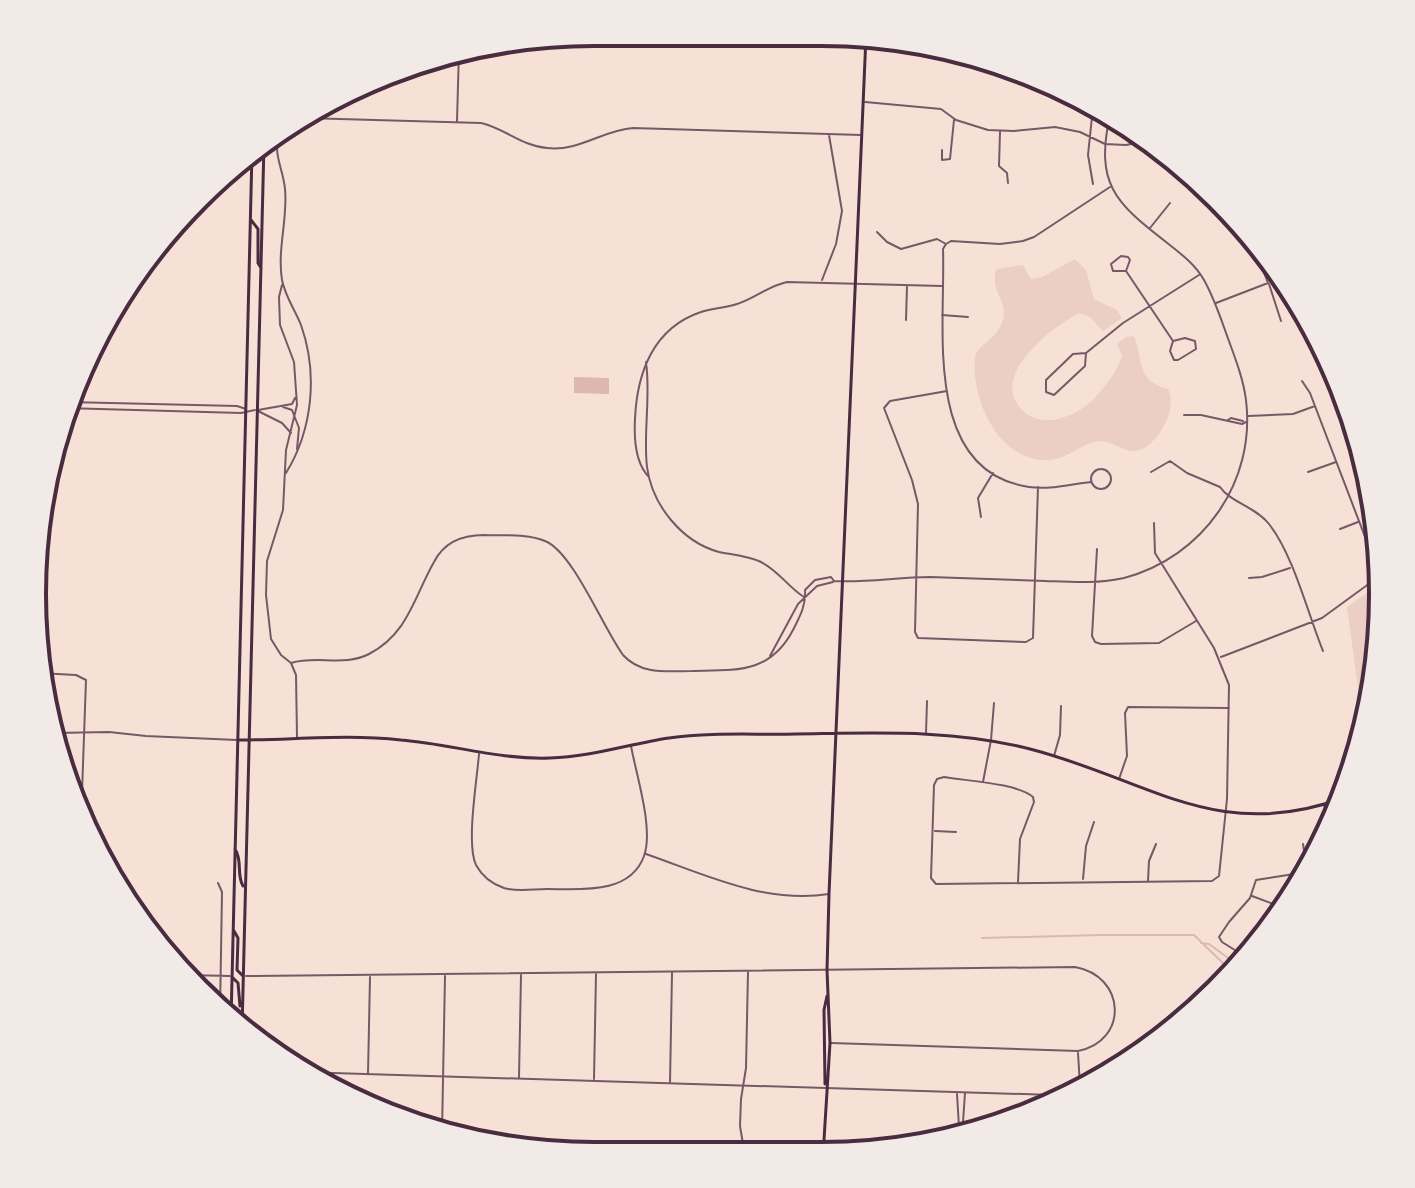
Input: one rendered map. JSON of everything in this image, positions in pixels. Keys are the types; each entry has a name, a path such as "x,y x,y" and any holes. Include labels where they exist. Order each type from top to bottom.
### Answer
{"main road":[{"path":"824,1142 830,1043 827,993 829,894 865,48"},
{"path":"242,1014 264,156"},
{"path":"231,1004 252,166"},
{"path":"251,220 258,229 258,263 261,268"},
{"path":"238,740 391,739 479,753 548,758 582,756 692,736 926,733 991,740 1054,756 1187,803 1226,813 1276,815 1327,804"},
{"path":"235,849 240,857 240,881 244,890"},
{"path":"233,928 238,938 237,970 243,976"},
{"path":"231,976 238,983 238,1003 242,1010"},
{"path":"826,1088 823,1077 827,993"}],"street":[{"path":"457,122 459,63"},
{"path":"863,101 941,109 980,129 1000,131 1055,127 1080,132 1105,144 1133,144"},
{"path":"1092,117 1089,166 1093,184"},
{"path":"321,118 490,125 531,145 550,149 577,146 604,134 633,128 861,135"},
{"path":"942,150 942,160 950,159 954,118"},
{"path":"769,658 798,604 817,586 834,581 871,582 917,577 1095,582 1123,578 1161,563 1189,545 1229,495 1244,454 1247,416 1240,373 1215,304 1200,274 1125,207 1111,187 1104,162 1108,127"},
{"path":"1000,131 999,166 1007,173 1008,183"},
{"path":"822,281 836,244 842,211 829,134"},
{"path":"277,147 276,158 285,188 280,325 294,362 297,450"},
{"path":"1091,482 1038,487 1013,482 980,462 966,445 953,417 942,355 943,249 951,241 1000,244 1034,237 1111,187"},
{"path":"1149,229 1170,203"},
{"path":"877,232 901,249 937,239 946,244"},
{"path":"1121,256 1128,257 1130,262 1126,271 1113,271 1111,264 1121,256"},
{"path":"1263,270 1281,321"},
{"path":"1126,271 1173,341"},
{"path":"1086,353 1085,366 1054,395 1046,392 1046,380 1076,352 1086,353 1123,323 1200,274"},
{"path":"805,598 778,572 759,561 709,548 687,536 668,517 649,477 640,466 635,435 638,383 646,361 664,335 689,317 746,301 782,283 822,281 942,286"},
{"path":"1215,304 1268,283"},
{"path":"282,285 300,324 312,387 297,450 285,474"},
{"path":"906,320 907,285"},
{"path":"941,315 968,317"},
{"path":"1191,338 1197,345 1190,353 1174,360 1170,351 1173,341 1191,338"},
{"path":"646,361 649,477"},
{"path":"1302,381 1310,393 1366,539"},
{"path":"947,391 890,401 884,408 915,488 918,504 915,632 918,638 1026,642 1034,636 1038,487"},
{"path":"79,408 239,413 283,407 292,404 296,396"},
{"path":"81,402 237,406 247,410"},
{"path":"1247,416 1293,414 1315,406"},
{"path":"283,407 292,410 296,421 286,450 283,510 268,555 266,595 271,639 281,655 291,663 296,675 297,739"},
{"path":"256,410 282,423 291,433"},
{"path":"282,423 307,415"},
{"path":"1184,415 1246,422"},
{"path":"1151,472 1170,461 1187,473 1220,487 1267,520 1280,541 1323,651"},
{"path":"1308,472 1336,462"},
{"path":"1100,469 1110,476 1110,483 1103,489 1094,487 1091,482 1093,472 1100,469"},
{"path":"981,517 978,498 993,472"},
{"path":"1220,487 1232,489"},
{"path":"1340,529 1359,521"},
{"path":"1018,882 1020,839 1034,802 1033,797 1029,792 983,783 944,777 937,779 934,785 931,878 934,882 1018,882 1083,882 1216,879 1226,813 1229,685 1219,658 1154,549 1154,523"},
{"path":"291,663 306,659 352,660 383,645 409,617 438,555 459,538 476,535 531,537 556,547 567,559 620,651 637,667 661,671 743,670 759,665 788,640 804,607 805,590 815,580 831,577 834,581"},
{"path":"1097,549 1092,636 1098,644 1154,644 1197,620"},
{"path":"1249,578 1291,567"},
{"path":"1219,658 1312,622 1335,610 1369,585"},
{"path":"52,674 76,675 84,678 86,684 82,789"},
{"path":"926,733 927,701"},
{"path":"983,783 994,703"},
{"path":"1054,756 1060,735 1061,706"},
{"path":"1119,779 1127,756 1125,713 1128,707 1230,708"},
{"path":"64,732 238,740"},
{"path":"479,753 472,850 478,868 494,884 511,889 603,888 632,875 645,854 646,825 631,746"},
{"path":"1083,882 1086,846 1094,822"},
{"path":"934,831 956,832"},
{"path":"1148,881 1149,861 1156,844"},
{"path":"1303,844 1304,852"},
{"path":"645,854 766,894 792,897 829,894"},
{"path":"1236,951 1219,937 1251,895 1256,880 1292,874"},
{"path":"218,883 222,892 220,994"},
{"path":"1251,895 1273,904"},
{"path":"243,976 1086,969 1101,978 1114,999 1112,1025 1101,1041 1078,1051 830,1043"},
{"path":"743,1142 740,1126 746,1068 748,971"},
{"path":"594,1081 596,972"},
{"path":"670,1083 672,972"},
{"path":"519,1078 521,974"},
{"path":"442,1120 445,975"},
{"path":"202,976 231,976"},
{"path":"368,1074 370,976"},
{"path":"1078,1051 1079,1077"},
{"path":"328,1073 1042,1095"},
{"path":"957,1092 958,1124"},
{"path":"962,1123 965,1092"}],"shaded area":[{"path":"1075,259 1086,270 1094,299 1117,310 1122,318 1103,331 1090,317 1079,313 1056,328 1021,362 1012,389 1016,402 1035,418 1059,419 1071,415 1100,392 1116,370 1122,355 1117,344 1126,337 1134,336 1145,375 1168,389 1171,406 1160,433 1140,450 1129,451 1099,441 1055,459 1031,458 1015,451 1002,440 983,409 975,375 976,353 997,332 1003,320 1003,307 995,285 996,269 1023,265 1031,279 1042,277"},
{"path":"574,377 609,378 609,394 574,393"},
{"path":"1369,591 1368,630 1359,695 1347,607"}],"waterway":[{"path":"982,938 1194,935 1224,964"},
{"path":"1201,943 1209,944 1229,959"}]}
